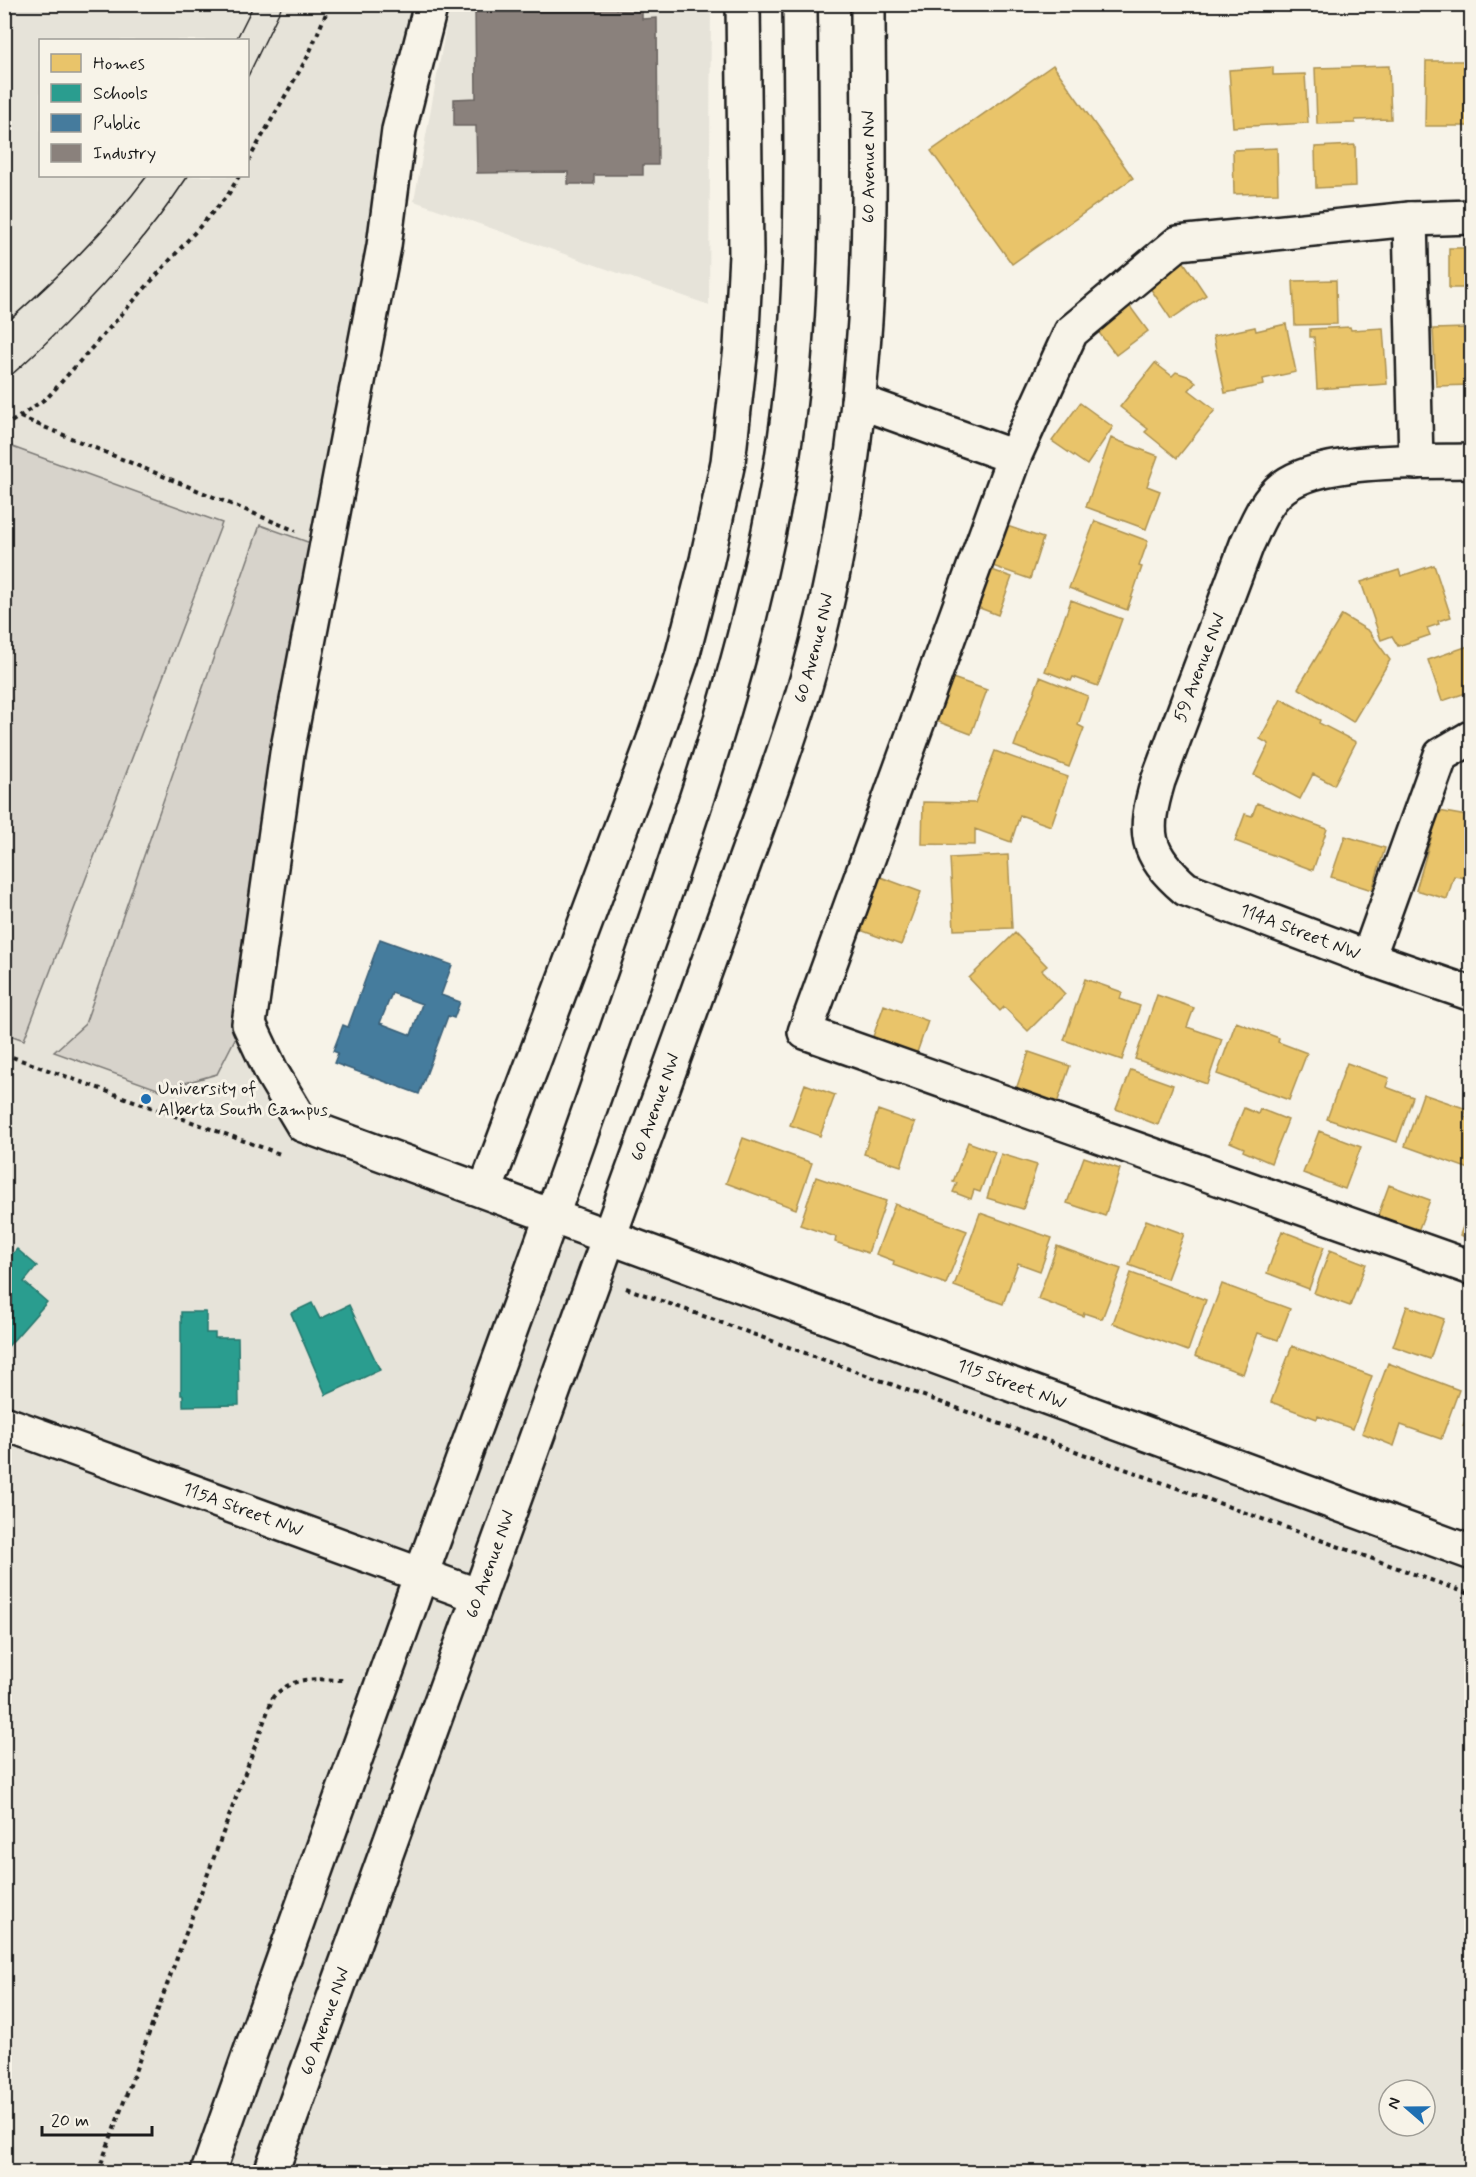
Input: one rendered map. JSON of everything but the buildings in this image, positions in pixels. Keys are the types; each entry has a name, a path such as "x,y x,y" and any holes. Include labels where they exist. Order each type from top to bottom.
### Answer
{"street":[{"name":"115 Street NW","path":"431,4 399,130 384,246 287,753 249,1024 272,1072 303,1125 1472,1553"},
{"path":"485,1191 653,742 682,657 725,473 741,347 746,255 743,4"},
{"path":"208,2172 383,1680 552,1218 688,822 738,664 765,554 783,456 798,329 801,177 800,4"},
{"name":"60 Avenue NW","path":"272,2172 772,786 807,682 829,587 844,506 858,401 865,320 868,206 868,4"},
{"path":"1472,217 1410,219 1178,243 1071,332 1014,457 805,1032 1472,1268"},
{"path":"1410,219 1416,462 1472,461"},
{"path":"858,401 1014,457"},
{"name":"59 Avenue NW","path":"1155,857 1149,834 1149,809 1246,544 1260,515 1281,488 1295,479 1331,467 1416,462"},
{"path":"1368,958 1441,755 1472,737"},
{"name":"114A Street NW","path":"1155,857 1168,874 1186,889 1368,958 1466,990"},
{"name":"115A Street NW","path":"4,1423 479,1596"}],"path":[{"path":"249,159 308,56 330,4"},
{"path":"4,427 48,397 228,195 238,177"},
{"path":"19,417 327,544"},
{"path":"4,1054 285,1156"},
{"path":"628,1289 1472,1595"},
{"path":"98,2172 273,1697 285,1685 301,1680 383,1680"}],"shaded area":[{"name":"University of Alberta South Campus","path":"5,5 431,5 249,1024 303,1125 1471,1553 1471,2172 5,2172"},
{"path":"450,5 711,5 709,305 414,201"},
{"path":"4,444 222,523 24,1040 4,1033"},
{"path":"260,525 319,546 243,1023 217,1074 160,1090 54,1052 85,1024"}],"tram line":[{"path":"236,39 254,4"},
{"path":"249,74 283,4"},
{"path":"4,325 80,254 146,177"},
{"path":"4,381 50,339 115,271 146,234 187,177"}],"place":[{"name":"University of Alberta South Campus","path":"146,1099"}]}
